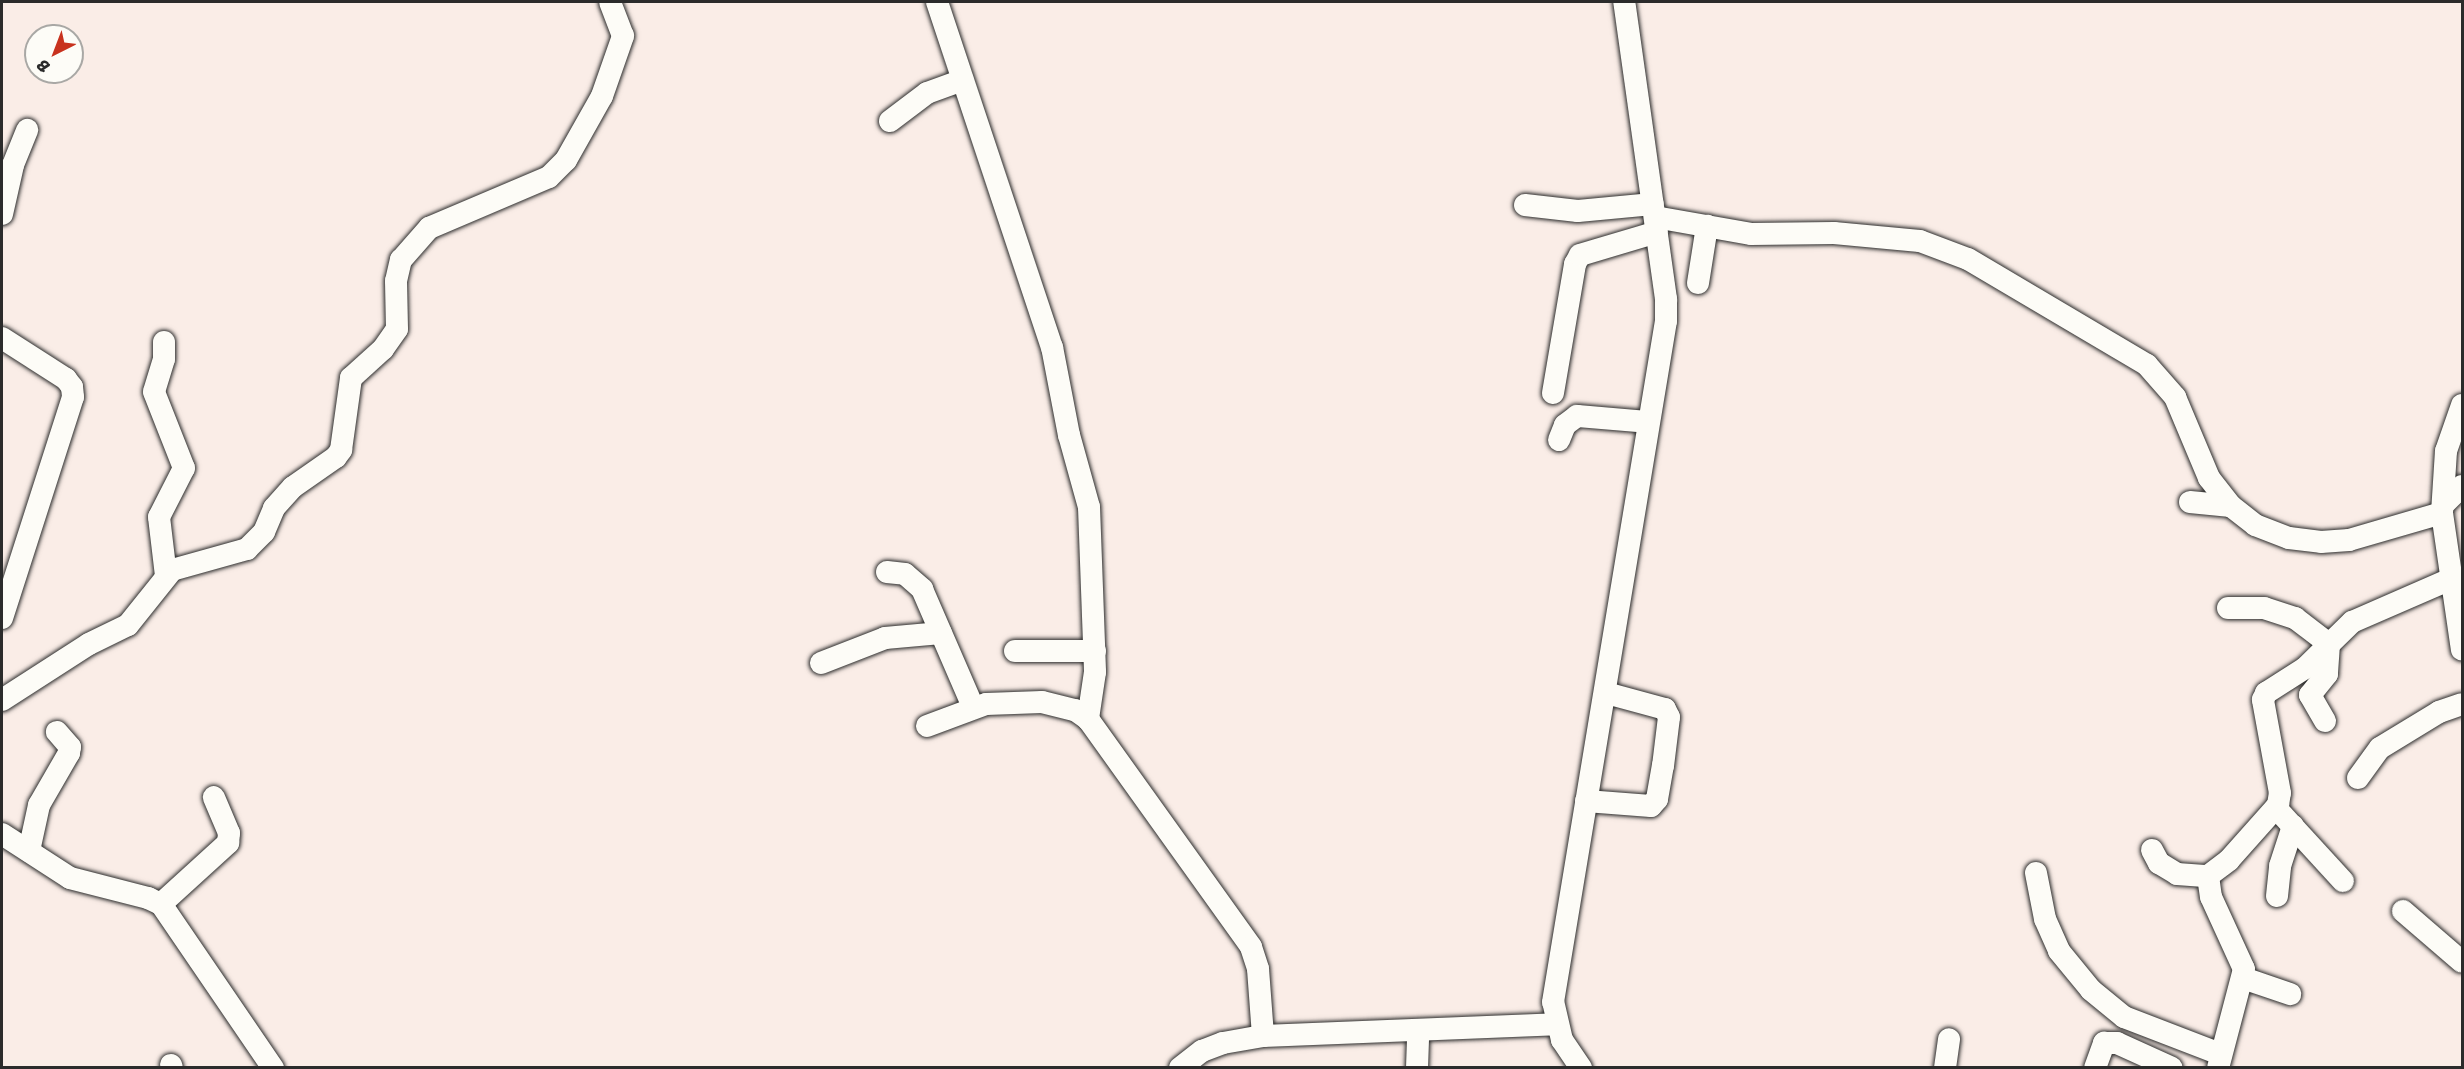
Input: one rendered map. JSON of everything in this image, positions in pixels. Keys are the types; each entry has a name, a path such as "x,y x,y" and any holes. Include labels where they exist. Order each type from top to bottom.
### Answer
{"street":[{"path":"2,700 89,644 128,625 172,570 247,549 264,532 274,508 293,487 341,450 351,378 383,350 398,329 396,281 401,260 429,228 549,177 567,160 602,96 624,36 610,2"},
{"path":"937,2 1056,362 1092,526 1095,651 1094,688 1088,718"},
{"path":"1581,1068 1556,1024 1553,1002 1665,321 1655,218 1624,2"},
{"path":"890,121 927,93 963,80"},
{"path":"2,214 13,165 27,130"},
{"path":"2,144 13,165"},
{"path":"1525,205 1655,218 1750,234 1834,233 1920,241 1968,259 2147,365 2162,379 2175,397 2209,478 2231,506 2256,525 2289,538 2321,542 2349,540 2443,509 2463,486"},
{"path":"1552,393 1575,264 1580,255 1655,218"},
{"path":"1698,283 1707,226"},
{"path":"2,338 66,379 72,387 73,397 2,618"},
{"path":"164,342 164,358 154,393 184,468 159,517 166,576"},
{"path":"2463,405 2446,451 2443,509 2463,650"},
{"path":"1559,440 1565,425 1577,416 1648,422"},
{"path":"2190,502 2231,506"},
{"path":"887,572 915,580 973,706"},
{"path":"2151,850 2159,864 2177,874 2208,876 2229,860 2276,808 2280,793 2263,700 2266,693 2305,668 2329,644 2369,612 2455,585"},
{"path":"2228,608 2264,608 2284,615 2329,644"},
{"path":"821,663 885,638 941,633"},
{"path":"2325,721 2310,694 2327,674 2329,644"},
{"path":"1015,651 1095,651"},
{"path":"1586,801 1651,806 1657,799 1663,766 1669,717 1665,710 1605,693"},
{"path":"927,726 973,706 1042,702 1075,710 1088,718 1251,947 1258,969 1263,1036"},
{"path":"2358,778 2366,762 2395,737 2439,712 2463,704"},
{"path":"29,851 39,805 69,753 70,747 57,732"},
{"path":"161,904 228,843 229,833 214,797"},
{"path":"2276,808 2343,881"},
{"path":"2277,896 2280,866 2293,826"},
{"path":"2,834 70,878 148,898 161,904 273,1068"},
{"path":"2036,873 2045,919 2059,951 2091,990 2124,1017 2219,1061 2243,978 2240,953 2217,912 2208,876"},
{"path":"2403,911 2462,964"},
{"path":"2243,978 2290,994"},
{"path":"1180,1068 1263,1036 1556,1024"},
{"path":"1417,1068 1418,1030"},
{"path":"1945,1068 1949,1039"},
{"path":"2095,1068 2104,1042 2117,1043 2172,1068"}]}
